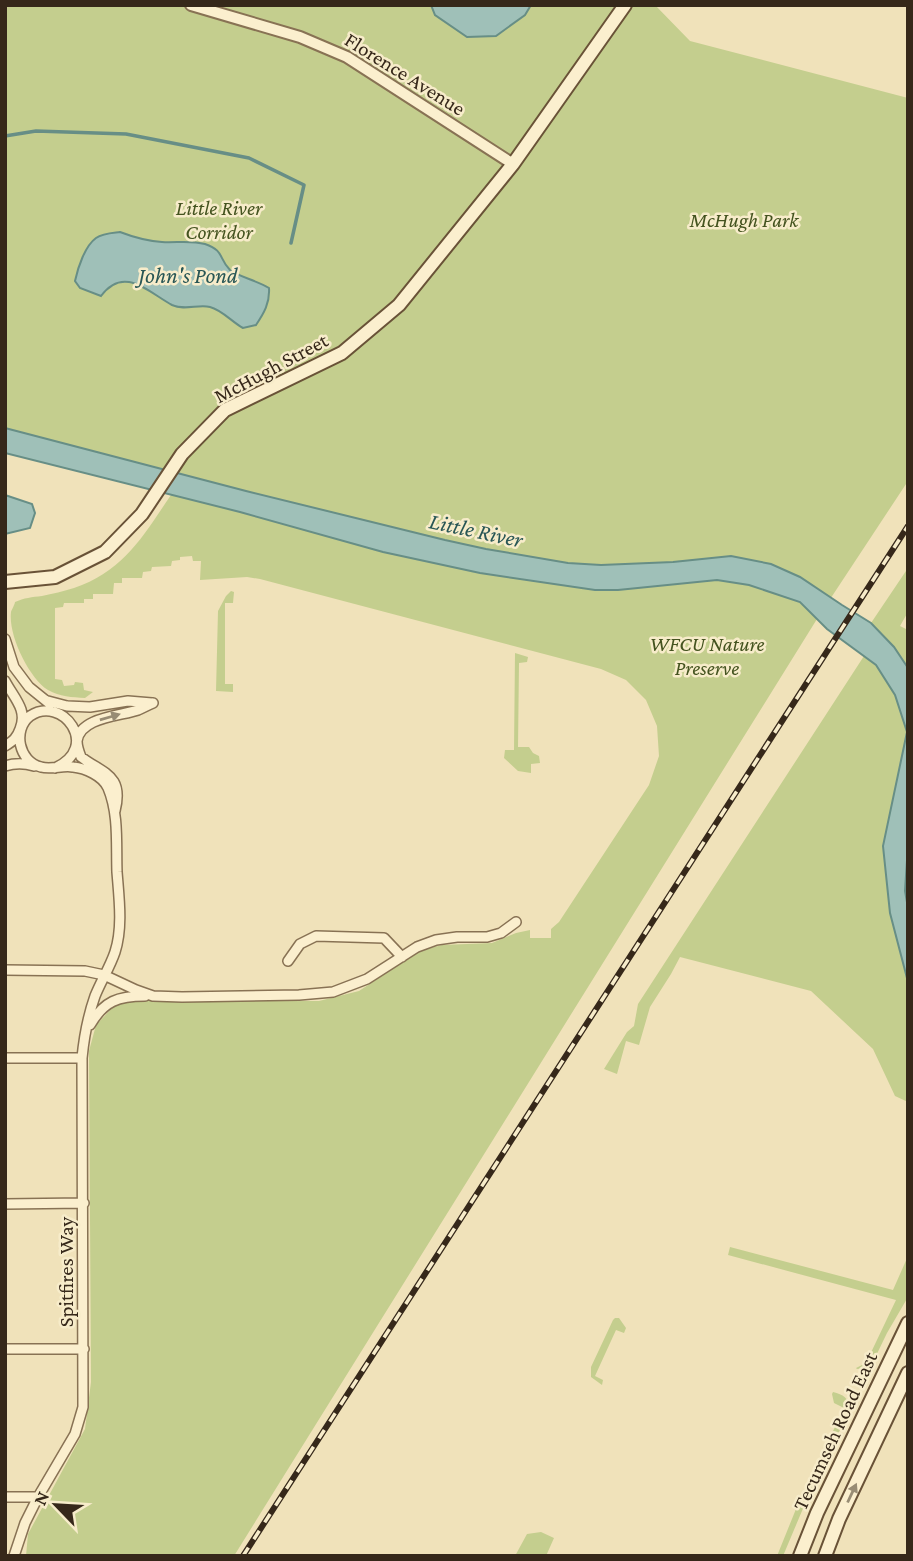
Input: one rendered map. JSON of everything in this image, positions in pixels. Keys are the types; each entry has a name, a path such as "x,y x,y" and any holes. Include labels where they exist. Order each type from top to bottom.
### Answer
{"main road":[{"name":"McHugh Street","path":"5,582 55,577 105,552 142,514 182,454 225,410 342,353 399,305 513,164 625,5"},
{"name":"Tecumseh Road East","path":"800,1556 817,1513 908,1323"},
{"name":"Tecumseh Road East","path":"825,1556 839,1520 908,1373"}],"street":[{"name":"Florence Avenue","path":"191,5 300,37 347,57 513,164"},
{"path":"5,639 14,667 29,687 69,720 76,730 77,742"},
{"path":"5,681 24,714 19,740 23,752 31,762 41,767"},
{"path":"48,701 67,706 90,707 128,701 153,703 92,722 80,732 73,754 65,764 55,768"},
{"path":"5,746 15,741 22,726 31,716 44,712 58,713"},
{"name":"Spitfires Way","path":"14,1556 25,1523 38,1497 75,1434 83,1407 82,1058 84,1036 94,999 115,951 119,930 115,812 119,797 116,783 106,771 80,757 77,742"},
{"path":"5,766 25,764 83,769 98,776 107,785 115,812"},
{"path":"84,1036 98,1012 116,999 333,992 367,979 417,947 436,940 457,937 487,937 501,933 516,922"},
{"path":"288,961 300,944 316,936 384,938 402,957"},
{"path":"5,970 85,971 104,975 153,996"},
{"path":"5,1058 82,1058"},
{"path":"5,1203 84,1203"},
{"path":"5,1349 84,1349"},
{"path":"5,1497 38,1497"}],"green space":[{"path":"5,5 655,5 690,41 908,98 908,481 817,619 234,1556 26,1556 28,1534 85,1429 91,1382 89,1051 96,1025 116,1004 132,1000 319,1001 359,991 420,951 442,945 492,943 530,930 530,938 551,938 551,929 559,922 649,785 659,756 657,726 646,700 626,680 601,669 260,579 247,577 200,580 201,561 193,561 192,556 180,557 180,560 172,561 171,566 152,567 151,571 143,572 142,578 122,578 122,583 114,583 113,594 93,594 93,599 84,599 84,603 64,603 63,607 55,608 55,679 62,680 64,686 74,685 75,682 83,683 84,690 93,692 85,698 66,696 48,690 41,684 27,666 16,644 11,621 15,602 74,588 106,572 131,550 171,495 5,453"},
{"path":"908,568 908,612 900,626 908,630 908,668 894,647 871,623"},
{"path":"231,591 234,592 233,603 225,603 225,684 233,684 233,692 216,691 218,611"},
{"path":"515,653 528,657 527,662 519,663 518,747 529,747 539,756 540,763 531,764 531,773 518,771 504,758 505,750 514,750"},
{"path":"864,656 876,665 895,695 907,733 883,846 890,913 908,982 908,1102 895,1096 873,1049 811,991 680,957 650,1007 639,1045 626,1041 617,1074 604,1069 627,1032 634,1026 638,1004"},
{"path":"730,1247 893,1290 908,1256 908,1297 873,1362 866,1368 857,1369 866,1363 896,1300 728,1255"},
{"path":"615,1318 619,1318 626,1328 624,1333 616,1330 595,1376 603,1380 602,1385 591,1377 591,1367"},
{"path":"833,1392 846,1398 849,1411 783,1556 777,1556 844,1408 834,1403"},
{"path":"541,1532 554,1538 546,1556 515,1556 527,1534"}],"water":[{"path":"431,5 531,5 525,15 496,36 467,37 435,15"},
{"name":"John's Pond","path":"120,232 156,241 205,244 216,249 230,270 269,288 266,308 256,325 243,328 210,307 177,307 145,288 127,282 118,282 101,296 80,288 75,281 88,246 101,235"},
{"path":"5,428 246,491 486,549 568,563 601,565 731,556 771,564 800,577 871,623 894,647 908,668 908,845 905,891 908,908 908,982 890,913 883,846 907,732 895,695 876,665 827,629 800,602 749,585 717,580 595,590 480,573 383,552 240,512 5,453"},
{"path":"5,495 32,504 35,513 30,528 5,534"}],"waterway":[{"path":"5,136 36,131 126,134 249,158 304,185 291,243"}],"railway":[{"path":"243,1556 908,526"}],"park label":[{"name":"Little River Corridor","path":"219,220"},
{"name":"McHugh Park","path":"744,220"},
{"name":"WFCU Nature Preserve","path":"707,656"}],"water label":[{"name":"Little River","path":"476,530"}]}
